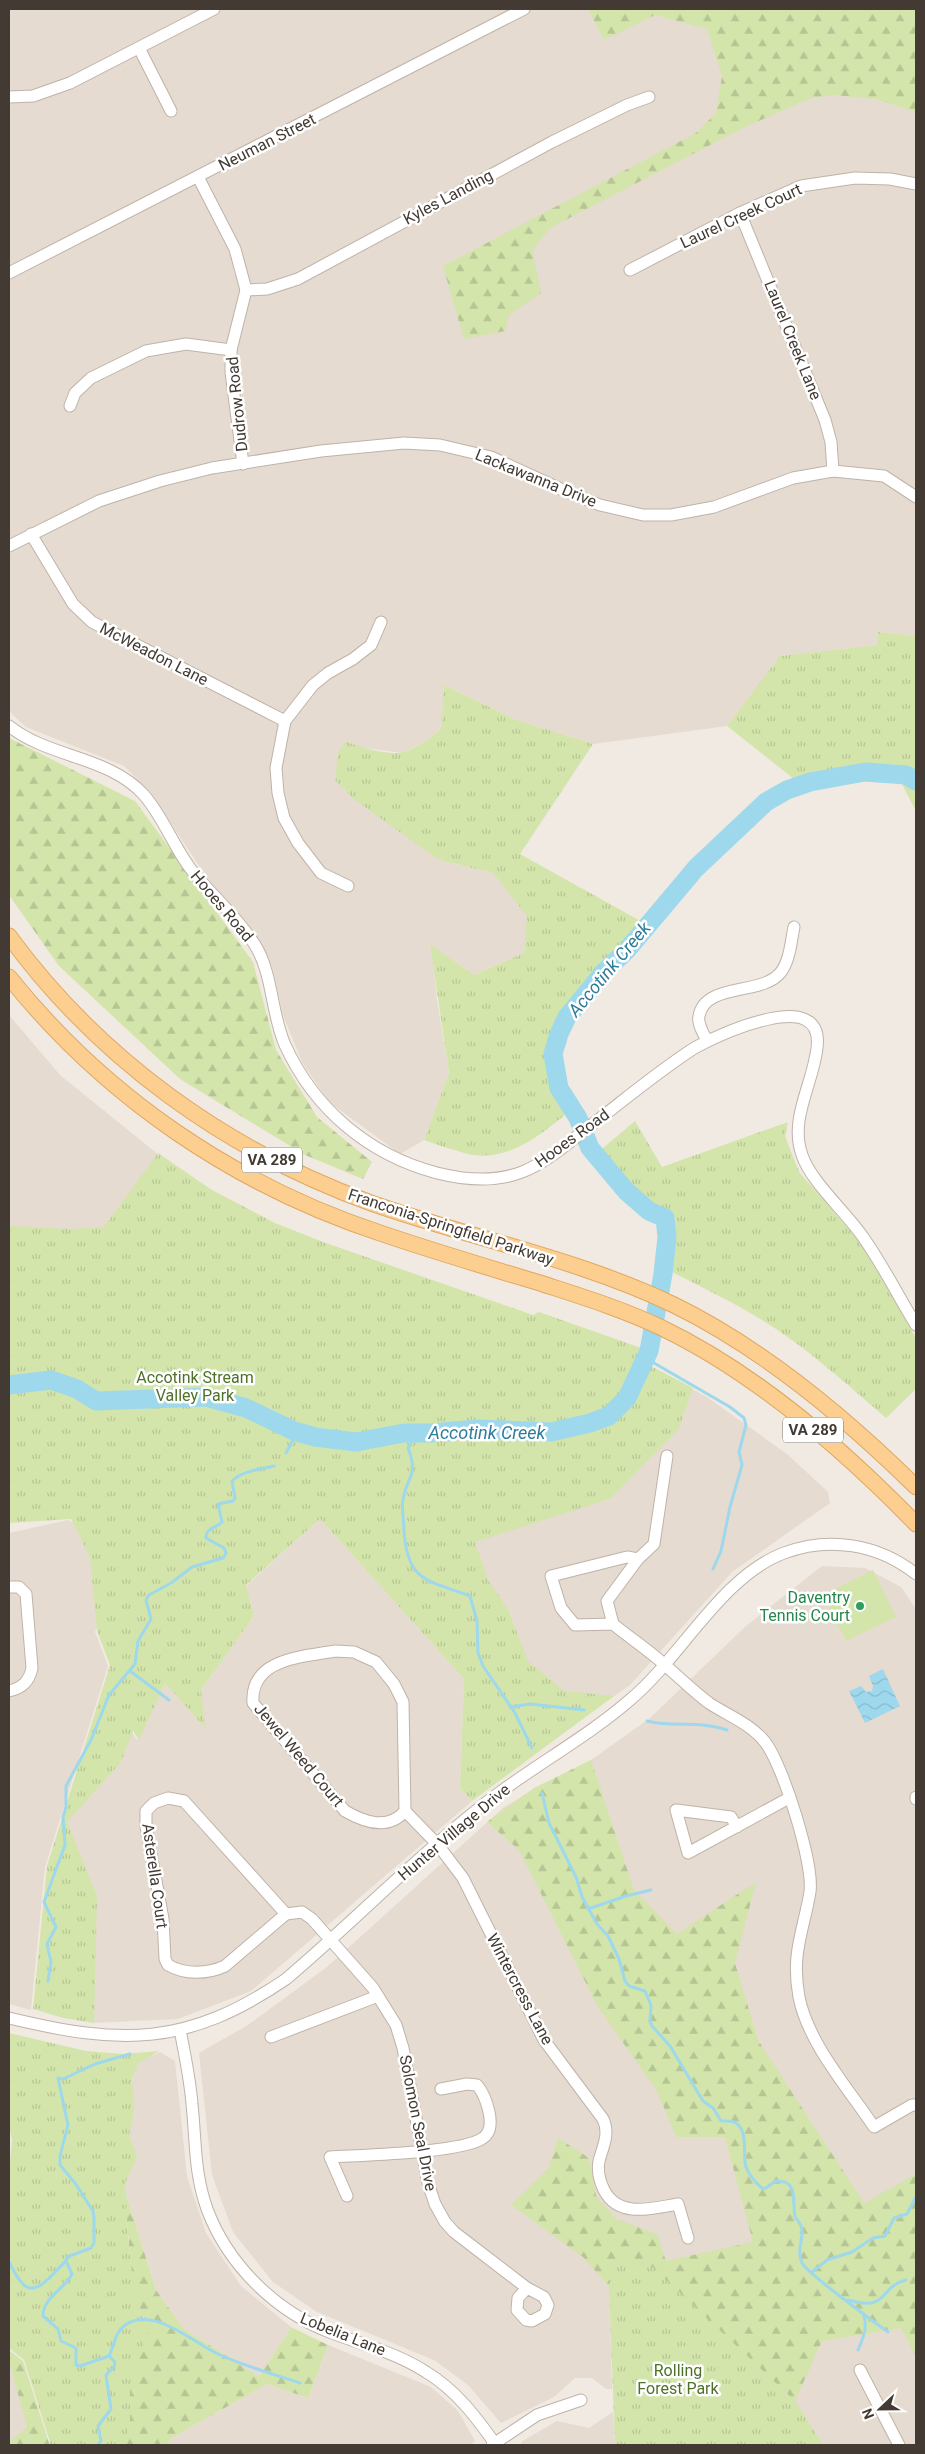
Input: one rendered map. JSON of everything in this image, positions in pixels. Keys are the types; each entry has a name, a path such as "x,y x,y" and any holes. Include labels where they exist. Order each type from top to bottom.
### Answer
{"main road":[{"name":"Franconia-Springfield Parkway","path":"9,936 58,996 112,1050 171,1098 234,1139 301,1174 371,1203 647,1292 713,1326 800,1386 879,1452 916,1487"},
{"name":"Franconia-Springfield Parkway","path":"9,977 60,1035 118,1088 179,1135 245,1175 314,1208 368,1229 593,1300 644,1320 700,1348 730,1367 792,1412 850,1461 916,1524"}],"street":[{"path":"9,97 33,96 51,91 214,9"},
{"name":"Neuman Street","path":"9,273 524,9"},
{"path":"138,48 171,110"},
{"name":"Kyles Landing","path":"246,290 267,289 298,279 552,142 627,105 649,97"},
{"name":"Dudrow Road","path":"198,177 235,249 246,290 231,350 243,464"},
{"name":"Laurel Creek Court","path":"630,270 740,213 801,186 855,178 890,179 916,184"},
{"name":"Laurel Creek Lane","path":"740,213 825,420 831,442 833,471"},
{"path":"70,406 75,393 91,378 146,351 186,344 231,350"},
{"name":"Lackawanna Drive","path":"9,546 99,501 129,490 203,470 365,446 404,443 440,445 491,457 565,492 600,505 628,512 656,515 686,514 714,507 793,478 833,471 884,476 916,497"},
{"name":"McWeadon Lane","path":"31,534 73,604 92,622 285,721"},
{"path":"348,886 321,873 284,818 278,793 276,768 285,721 313,685 353,660 371,645 381,622"},
{"name":"Hooes Road","path":"9,726 29,739 118,775 143,794 189,866 255,945 264,967 279,1030 297,1066 327,1108 342,1124 366,1143 392,1157 425,1170 476,1180 500,1178 523,1172 559,1150 683,1055 706,1041 750,1024 787,1015 800,1016 812,1024 818,1038 798,1122 798,1140 802,1156 811,1174 864,1238 915,1322"},
{"path":"706,1041 699,1016 705,1005 720,994 755,986 774,979 785,964 794,927"},
{"path":"667,1456 654,1544 638,1559 607,1601 613,1624 709,1702 757,1733 766,1743 776,1761 790,1798 811,1877 810,1892 796,1950 797,1982 808,2024 820,2047 874,2127 912,2104 916,2105"},
{"name":"Hunter Village Drive","path":"9,2018 56,2029 97,2035 142,2036 180,2030 216,2018 259,1997 286,1979 478,1809 605,1720 632,1698 665,1665 744,1578 758,1567 783,1554 816,1545 850,1545 885,1554 916,1574"},
{"path":"613,1624 575,1625 561,1608 551,1576 627,1557 638,1559"},
{"path":"9,1587 19,1587 26,1594 32,1668 30,1678 24,1685 9,1691"},
{"name":"Jewel Weed Court","path":"334,1652 354,1652 376,1662 394,1684 403,1702 405,1811 399,1818 392,1821 377,1823 362,1821 345,1811 253,1703 252,1691 268,1669 280,1661 334,1652"},
{"name":"Asterella Court","path":"176,1798 184,1801 286,1914 225,1966 216,1971 185,1972 168,1965 165,1959 163,1919 146,1826 146,1812 161,1799 176,1798"},
{"path":"737,1827 731,1817 676,1810 688,1853 737,1827 790,1798"},
{"path":"405,1811 438,1845"},
{"name":"Wintercress Lane","path":"438,1845 463,1878 544,2040 603,2119 607,2135 599,2163 598,2176 608,2196 619,2206 634,2211 678,2204 688,2238"},
{"path":"286,1914 302,1912 312,1918 329,1940"},
{"name":"Solomon Seal Drive","path":"329,1940 378,1996 396,2025 404,2048 421,2151 435,2204 445,2222 454,2232 527,2288"},
{"path":"271,2037 378,1996"},
{"name":"Lobelia Lane","path":"180,2030 190,2079 194,2150 201,2191 216,2229 239,2265 266,2294 308,2322 399,2357 428,2373 464,2403 494,2445"},
{"path":"347,2196 330,2157 421,2151 477,2141 484,2137 489,2130 489,2115 484,2093 477,2085 467,2084 441,2089"},
{"path":"860,2370 899,2445"},
{"path":"494,2445 537,2414 581,2400"}],"shaded area":[{"path":"9,9 895,9 916,28 916,636 879,632 877,645 781,656 727,726 593,744 514,719 444,685 441,729 426,741 402,753 358,747 346,741 439,860 493,873 528,916 524,953 474,975 431,945 437,1000 449,1073 424,1140 400,1154 329,1102 302,1062 283,1015 272,966 249,927 211,884 151,793 124,766 26,727 9,711"},
{"path":"9,1015 60,1075 175,1168 136,1228 71,1230 9,1227"},
{"path":"690,1388 707,1397 787,1454 828,1492 830,1503 732,1572 630,1685 596,1709 511,1667 471,1566 467,1538 608,1500 675,1431"},
{"path":"320,1519 464,1679 460,1788 472,1801 251,1991 178,2019 92,2023 95,1896 64,1823 131,1731 137,1740 165,1683 204,1727 201,1690 254,1616 246,1586"},
{"path":"68,1520 123,1546 124,1550 95,1632 108,1666 45,1867 31,2010 9,2004 9,1533"},
{"path":"822,1566 865,1568 901,1587 916,1609 916,2445 822,2445 609,2286 612,2389 606,2389 592,2378 575,2378 554,2397 501,2423 468,2385 434,2360 317,2312 273,2282 233,2232 212,2175 199,2053 248,2025 327,1967 503,1808 535,1788 591,1760 650,1718 746,1626"},
{"path":"160,2052 175,2061 187,2176 206,2233 241,2286 291,2327 259,2377 183,2328 156,2290 124,2188 133,2069 141,2061"},
{"path":"328,2345 431,2387 458,2411 475,2441 470,2445 169,2445 170,2439 267,2384 308,2398"},
{"path":"9,2362 28,2427 9,2442"},
{"path":"613,2412 615,2445 522,2445 521,2442 557,2421 589,2428"}],"green space":[{"path":"588,9 916,9 916,112 876,99 833,95 811,98 743,128 550,228 534,248 534,259 541,293 509,315 505,331 464,339 443,266 696,133 716,113 722,76 707,29 655,15 604,40"},
{"path":"878,632 916,636 916,811 892,765 794,779 727,726 780,656 877,645"},
{"path":"444,685 514,719 593,744 520,854 644,923 586,984 559,1019 547,1054 574,1108 526,1143 512,1150 484,1156 468,1154 424,1140 449,1073 430,944 474,975 524,953 527,916 493,873 439,860 355,800 335,780 338,753 346,741 374,750 398,753 418,745 441,729"},
{"path":"9,738 135,801 253,962 276,1050 317,1117 372,1162 363,1179 305,1155 180,1079 59,966 9,895"},
{"path":"635,1121 662,1167 788,1122 785,1136 799,1172 862,1244 916,1338 916,1389 886,1418 818,1360 776,1329 734,1304 662,1267 672,1234 629,1206 609,1180 596,1154"},
{"name":"Accotink Stream Valley Park","path":"158,1153 212,1190 275,1223 323,1242 533,1315 539,1312 644,1349 641,1361 693,1388 678,1430 610,1499 475,1542 488,1580 508,1610 528,1661 564,1691 614,1696 472,1801 460,1788 464,1679 320,1519 246,1585 254,1616 201,1690 205,1728 165,1683 139,1740 133,1731 121,1762 67,1822 97,1896 94,2023 63,2018 33,2009 47,1866 110,1665 97,1631 90,1557 71,1519 9,1523 9,1226 73,1229 104,1227"},
{"name":"Daventry Tennis Court","path":"873,1570 896,1617 846,1641 823,1595"},
{"path":"591,1760 634,1890 677,1934 756,1882 735,1963 758,2040 864,2203 916,2174 916,2356 901,2328 822,2341 795,2401 823,2445 615,2445 609,2286 583,2257 511,2205 549,2168 558,2138 589,2158 596,2196 616,2219 657,2234 666,2261 753,2242 725,2137 676,2137 657,2091 598,2007 519,1850 487,1822 534,1788"},
{"path":"9,2033 86,2051 123,2054 159,2051 138,2064 132,2078 134,2110 129,2135 137,2157 125,2184 128,2237 135,2301 151,2322 130,2387 130,2426 125,2445 48,2445 50,2442 24,2360 9,2348 9,2174 12,2140 9,2125"},
{"path":"124,2188 156,2290 183,2328 259,2377 291,2327 328,2345 308,2398 267,2384 170,2439 169,2445 124,2445 134,2302"},
{"name":"Rolling Forest Park","path":"608,2259 644,2259 795,2401 823,2445 616,2445"},
{"path":"9,2350 23,2361 49,2443 48,2445 9,2445 9,2442 27,2427 9,2362"}],"water":[{"path":"883,1669 900,1706 865,1723 849,1691 861,1686 866,1692 872,1691 873,1686 869,1676"}],"waterway":[{"name":"Accotink Creek","path":"9,1385 51,1380 77,1389 96,1401 206,1397 246,1408 294,1431 315,1437 356,1442 404,1433 478,1429 551,1432 590,1423 609,1416 627,1398 649,1351 663,1274 667,1237 665,1218 649,1211 626,1191 590,1148 578,1118 559,1088 553,1054 567,1017 604,972 627,950 696,868 766,802 787,790 810,782 865,772 906,775 916,781"},
{"path":"649,1351 654,1363 730,1407 744,1418 746,1425 739,1452 742,1465 730,1507 721,1551 713,1569"},
{"path":"286,1453 293,1440 302,1433"},
{"path":"417,1433 408,1448 413,1470 402,1503 406,1547 410,1560 415,1570 422,1577 470,1596 477,1621 478,1653 483,1666 515,1713 532,1748"},
{"path":"48,1981 51,1962 47,1944 56,1927 44,1902 65,1845 63,1817 66,1807 66,1786 91,1740 109,1695 135,1664 138,1641 151,1619 146,1600 149,1595 171,1583 192,1567 223,1558 226,1553 224,1548 206,1538 207,1532 222,1522 218,1504 233,1501 235,1498 232,1481 236,1478 252,1471 274,1466"},
{"path":"130,1671 169,1700"},
{"path":"510,1707 530,1704 584,1710"},
{"path":"647,1721 668,1724 706,1725 727,1730"},
{"path":"542,1793 549,1823 576,1877 582,1897 597,1924 608,1936 619,1959 625,1981 629,1986 645,1991 651,2005 650,2021 652,2026 670,2046 703,2101 713,2108 721,2121 733,2121 740,2127 744,2137 746,2167 756,2182 763,2189 777,2181 789,2184 792,2188 795,2217 802,2229 800,2250 802,2263 828,2287 888,2332"},
{"path":"587,1907 591,1908 651,1890"},
{"path":"98,2445 101,2441 98,2426 111,2409 106,2375 114,2367 115,2362 109,2356 80,2366 76,2365 76,2348 61,2341 58,2329 43,2316 44,2309 50,2298 72,2274 66,2261 67,2257 91,2248 94,2243 93,2211 75,2183 60,2165 60,2156 68,2125 58,2078 63,2079 95,2064 130,2054"},
{"path":"812,2272 827,2260 852,2252 873,2238 885,2236 894,2218 907,2214 916,2197"},
{"path":"9,2262 22,2283 27,2287 33,2288 45,2282 66,2261"},
{"path":"848,2300 861,2303 877,2301 897,2283 906,2280"},
{"path":"858,2350 865,2332 863,2313"},
{"path":"109,2356 117,2335 125,2325 136,2320 148,2320 174,2328 220,2355 300,2383"}],"place":[{"name":"Daventry Tennis Court","path":"860,1606"}]}
